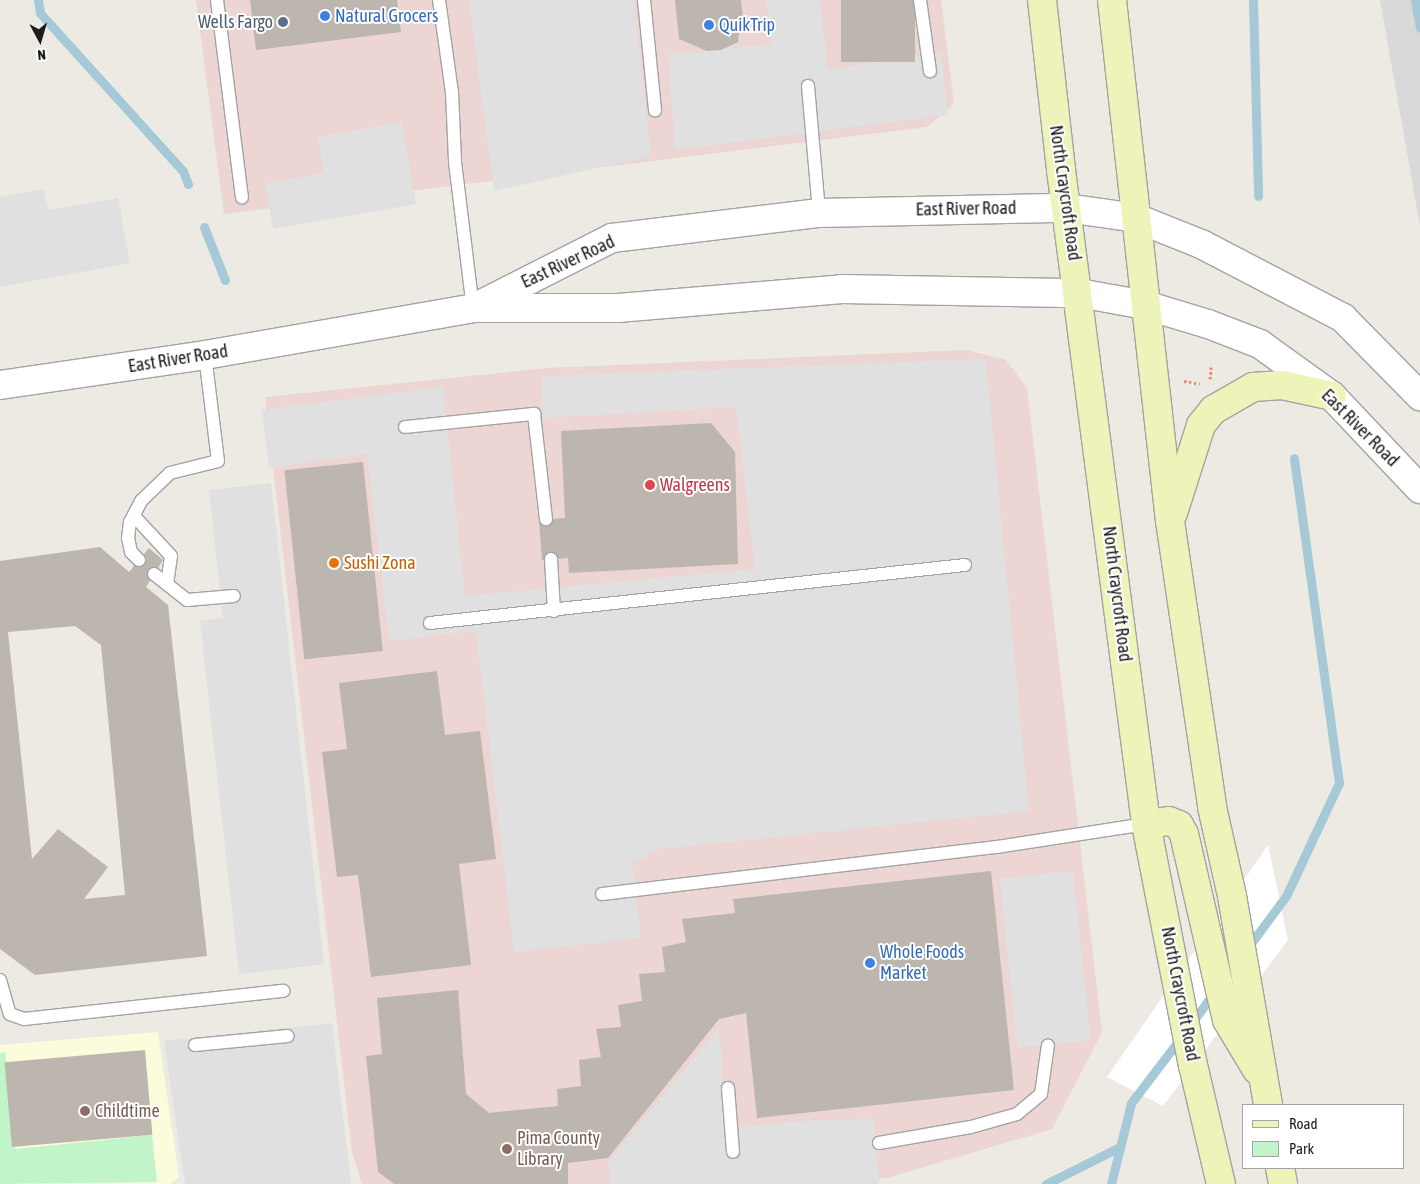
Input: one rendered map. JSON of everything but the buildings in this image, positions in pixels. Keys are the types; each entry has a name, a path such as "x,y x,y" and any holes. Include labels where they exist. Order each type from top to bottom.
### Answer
{"main road":[{"name":"North Craycroft Road","path":"1042,0 1066,208 1079,292 1146,824 1193,1065 1221,1184"},
{"path":"1112,0 1134,175 1136,218 1145,305 1170,521 1212,807 1232,896 1266,1092"},
{"path":"1170,521 1201,425 1213,410 1252,387 1282,385 1332,396"},
{"path":"1146,824 1169,821 1179,825 1184,834 1227,1020 1266,1092"},
{"path":"1280,1169 1283,1184"}],"street":[{"name":"East River Road","path":"473,308 612,238 819,213 1066,208 1136,218 1203,244 1343,318 1420,396"},
{"name":"East River Road","path":"0,386 205,356 473,308 618,308 842,289 1079,292 1145,305 1208,324 1260,344 1332,396 1420,490"}],"lane":[{"path":"217,0 242,197"},
{"path":"439,0 452,92 455,162 473,308"},
{"path":"644,0 655,110"},
{"path":"920,0 930,71"},
{"path":"808,86 819,213"},
{"path":"139,560 132,552 128,538 134,516 141,501 170,473 218,462 205,356"},
{"path":"405,427 534,414 546,519"},
{"path":"134,516 171,556 167,584"},
{"path":"551,560 554,611"},
{"path":"430,623 965,565"},
{"path":"154,574 187,600 234,596"},
{"path":"602,894 997,847 1146,824"},
{"path":"0,980 10,1014 24,1018 283,991"},
{"path":"195,1045 288,1036"},
{"path":"879,1143 971,1127 1017,1114 1041,1094 1048,1045"},
{"path":"728,1088 733,1152"}],"path":[{"path":"1184,381 1209,386 1211,367"}],"shaded area":[{"path":"196,0 941,0 954,104 927,127 224,214"},
{"path":"469,0 634,0 651,156 494,191"},
{"path":"766,0 820,0 828,69 941,53 948,115 675,150 668,55 772,44"},
{"path":"1380,0 1420,0 1420,226"},
{"path":"402,122 416,204 273,229 265,183 324,173 318,137"},
{"path":"44,189 48,210 118,198 130,263 0,287 0,197"},
{"path":"966,350 1006,360 1027,388 1102,1032 1052,1129 887,1178 818,1184 362,1184 352,1152 265,397 548,368"},
{"path":"986,359 1029,811 659,849 632,863 641,938 514,952 476,631 389,641 367,454 269,468 262,410 443,387 465,596 755,569 736,407 542,418 542,376"},
{"path":"271,483 324,964 239,974 200,621 223,618 209,490"},
{"path":"1073,871 1091,1040 1017,1048 999,879"},
{"path":"332,1023 351,1184 185,1184 164,1041"},
{"path":"719,1028 727,1128 800,1121 874,1119 879,1184 610,1184 608,1162"},
{"name":"Childtime","path":"158,1032 179,1177 170,1184 0,1184 0,1045"}],"green space":[{"path":"5,1052 15,1149 152,1135 157,1182 0,1184 0,1053"}],"pier":[{"path":"1268,845 1288,940 1163,1106 1107,1077"}],"waterway":[{"path":"38,0 40,13 183,171 188,184"},
{"path":"1253,0 1258,196"},
{"path":"1415,0 1420,28"},
{"path":"204,227 225,280"},
{"path":"1246,950 1286,896 1339,783 1294,458"},
{"path":"1191,1024 1214,992"},
{"path":"1111,1184 1131,1103 1182,1036"},
{"path":"1046,1184 1120,1147"}],"place":[{"name":"Natural Grocers","path":"325,16"},
{"name":"Wells Fargo","path":"283,22"},
{"name":"QuikTrip","path":"709,25"},
{"name":"Walgreens","path":"650,485"},
{"name":"Sushi Zona","path":"334,563"},
{"name":"Whole Foods Market","path":"870,963"},
{"name":"Childtime","path":"85,1111"},
{"name":"Pima County Library","path":"507,1149"}]}
